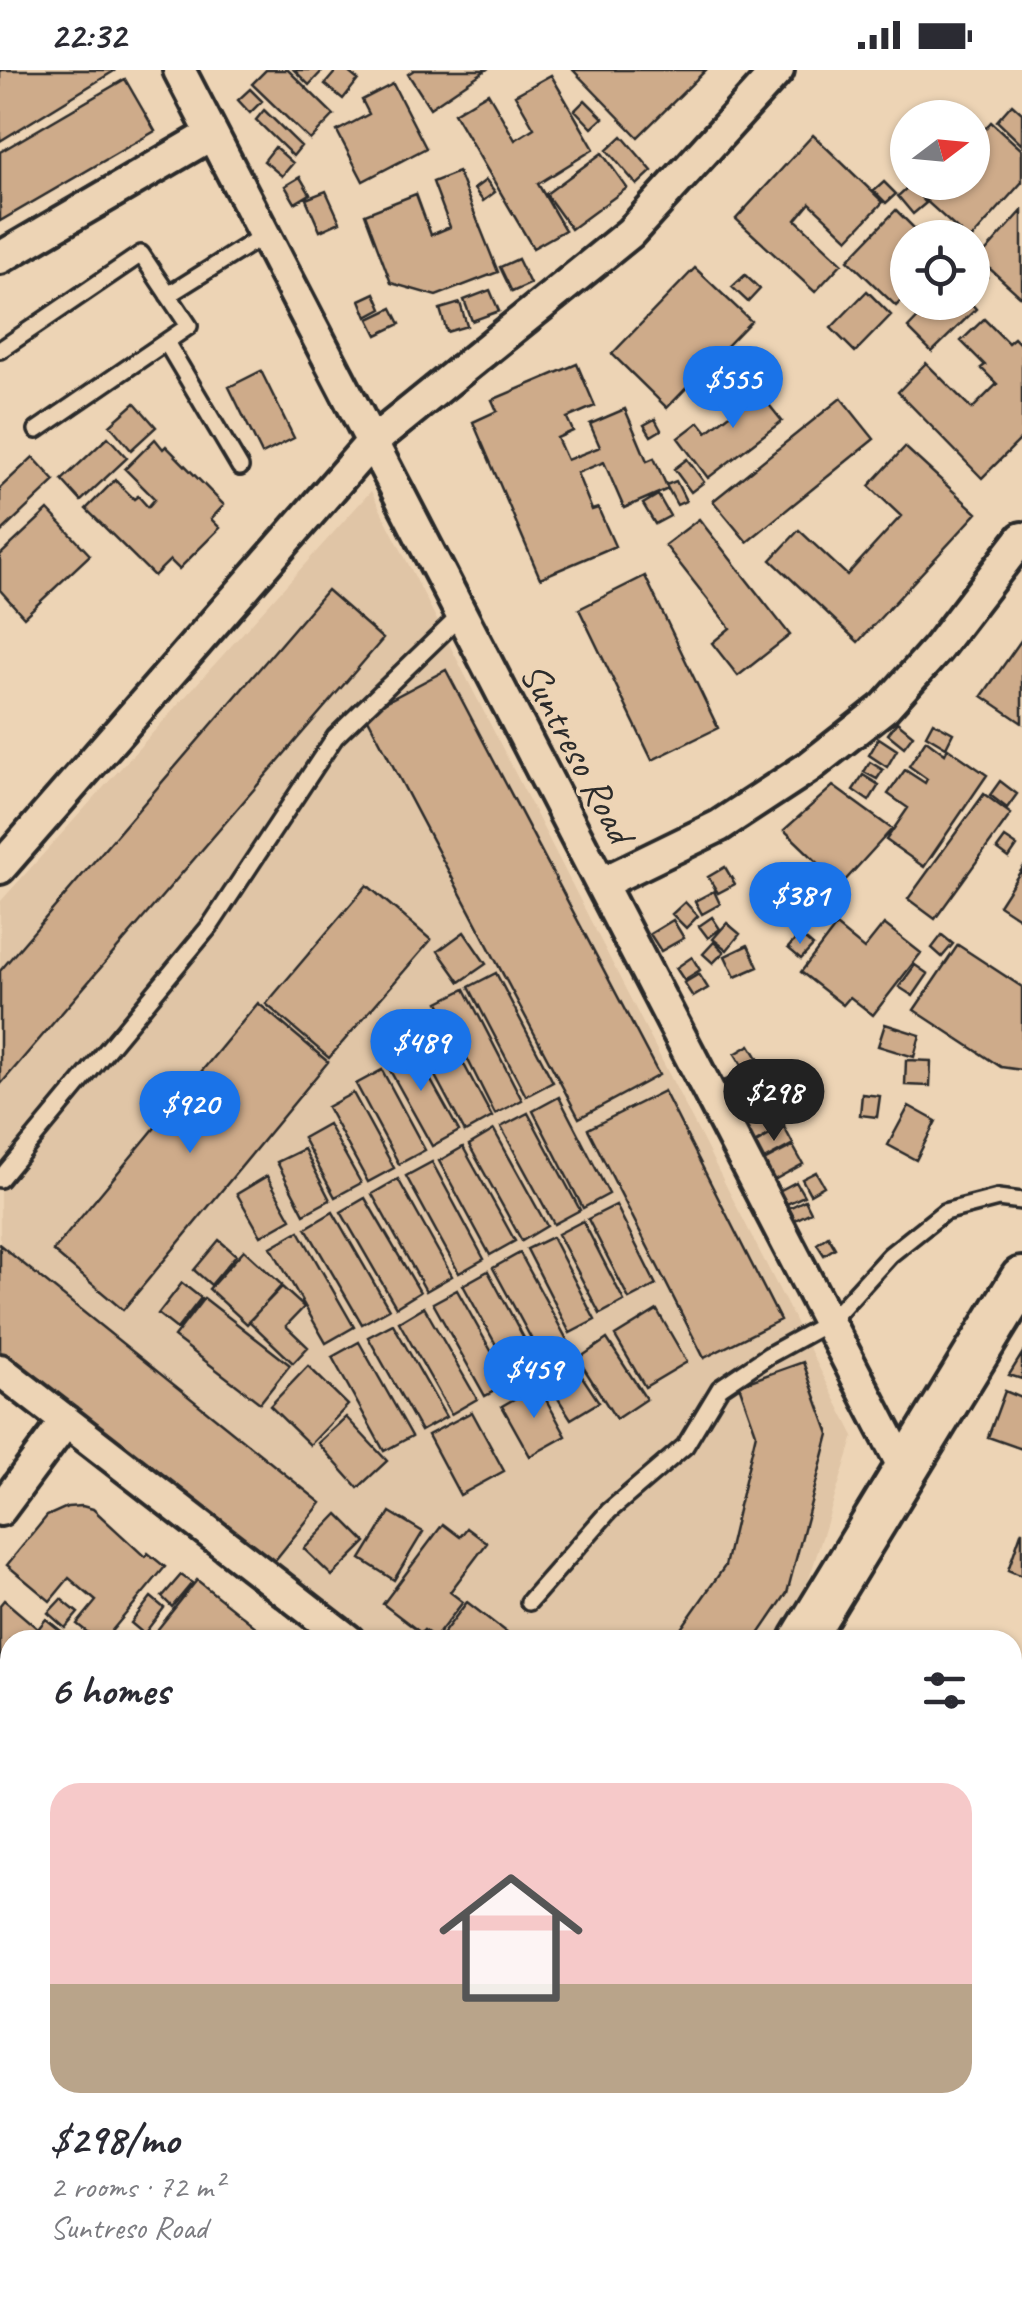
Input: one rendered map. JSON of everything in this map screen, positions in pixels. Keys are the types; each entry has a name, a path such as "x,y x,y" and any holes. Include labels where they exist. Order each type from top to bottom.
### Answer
{"main road":[{"path":"808,1630 1022,1279"}],"street":[{"name":"Suntreso Road","path":"178,70 906,1472"},
{"path":"0,868 370,444 630,233 778,70"},
{"path":"0,258 212,134"},
{"path":"602,882 719,826 808,767 885,706 936,650 1022,538"},
{"path":"0,1370 334,1630"},
{"path":"0,1510 66,1422"}],"lane":[{"path":"168,295 264,235"},
{"path":"0,350 141,254 189,326 37,430"},
{"path":"166,342 240,467"},
{"path":"0,1179 210,926 336,737 461,615"},
{"path":"528,1602 609,1511 684,1446 720,1388 829,1322 890,1255 944,1212 998,1198 1022,1201"}],"shaded area":[{"path":"371,491 854,1436 805,1592 780,1630 355,1630 0,1355 0,902"}],"building":[{"path":"0,70 113,70 114,71 0,141"},
{"path":"266,70 288,70 334,115 310,140 252,84"},
{"path":"294,70 323,70 309,85"},
{"path":"337,70 346,70 358,80 343,99 325,84"},
{"path":"414,70 486,70 430,108 408,74"},
{"path":"573,70 706,70 638,137"},
{"path":"551,75 594,149 538,184 565,230 533,248 454,113 488,93 515,140 534,128 515,95"},
{"path":"125,79 155,131 0,221 0,152"},
{"path":"393,84 426,148 363,181 337,131 369,114 362,100"},
{"path":"250,89 262,101 250,113 238,100"},
{"path":"585,100 603,118 592,128 575,110"},
{"path":"1012,104 1022,113 1022,145 997,121"},
{"path":"264,110 301,146 293,156 256,120"},
{"path":"990,123 1022,150 1022,182 988,220 947,220 925,200 990,200"},
{"path":"813,135 883,202 848,239 810,203 796,220 842,263 815,292 736,219"},
{"path":"622,136 652,171 637,185 607,150"},
{"path":"275,147 293,163 282,176 264,161"},
{"path":"602,153 627,188 571,229 546,194"},
{"path":"458,172 498,272 436,296 391,283 365,214 416,194 431,235 450,227 433,182"},
{"path":"300,177 310,194 295,203 285,186"},
{"path":"486,180 495,192 483,201 474,189"},
{"path":"884,182 890,188 890,199 886,203 874,191"},
{"path":"326,191 340,222 320,231 306,199"},
{"path":"901,200 926,203 913,214"},
{"path":"896,210 906,220 890,220 890,300 848,260"},
{"path":"1022,211 1022,298 990,269 990,247"},
{"path":"518,259 530,284 512,292 500,267"},
{"path":"695,268 751,321 667,408 612,354"},
{"path":"745,275 760,289 748,302 732,287"},
{"path":"490,290 499,311 472,321 464,300"},
{"path":"867,291 890,314 855,352 831,328"},
{"path":"375,293 382,309 367,317 360,300"},
{"path":"460,303 467,326 447,332 440,309"},
{"path":"392,308 400,324 377,335 369,319"},
{"path":"916,320 965,320 932,352 908,328"},
{"path":"985,320 1008,343 1014,338 1022,346 1022,438 982,478 898,392 926,363 972,409 997,384 961,341"},
{"path":"577,364 595,406 567,418 573,431 557,438 567,460 600,447 590,424 625,409 647,461 654,458 668,489 624,508 604,462 577,473 592,510 598,508 615,546 540,578 473,422 497,411 492,400"},
{"path":"261,371 294,438 262,454 229,387"},
{"path":"762,377 775,394 766,401 782,421 708,478 678,438 699,422 707,432 748,400 743,393"},
{"path":"841,398 874,439 747,542 713,501"},
{"path":"135,403 156,427 131,450 110,425"},
{"path":"655,419 661,430 651,436 644,425"},
{"path":"108,437 127,458 81,501 62,480"},
{"path":"155,439 224,505 211,519 220,528 179,569 170,560 154,576 86,509 115,480 148,507 155,499 125,469"},
{"path":"905,447 977,513 858,642 771,560 799,530 847,575 901,516 869,486"},
{"path":"33,457 55,481 0,533 0,488"},
{"path":"687,459 704,482 691,492 674,469"},
{"path":"676,481 686,501 677,505 666,485"},
{"path":"658,495 670,516 655,524 643,504"},
{"path":"48,510 90,555 24,617 0,590 0,555"},
{"path":"699,519 790,635 738,676 712,643 730,628 665,545"},
{"path":"645,576 718,728 652,760 579,609"},
{"path":"327,590 383,639 0,1085 0,971"},
{"path":"1022,639 1022,723 982,696"},
{"path":"446,670 659,1075 579,1118 365,713"},
{"path":"897,722 913,735 904,747 888,734"},
{"path":"933,722 953,733 946,747 926,735"},
{"path":"879,738 897,750 887,767 869,755"},
{"path":"926,740 945,754 948,748 987,775 924,867 886,840 908,808 888,794 905,770 925,783 927,779 909,766"},
{"path":"870,762 883,770 877,779 864,772"},
{"path":"863,775 879,785 869,801 853,790"},
{"path":"1000,781 1017,794 1007,808 990,795"},
{"path":"833,786 892,829 841,885 784,830"},
{"path":"984,794 1011,814 935,919 908,899"},
{"path":"1005,838 1017,846 1009,858 997,849"},
{"path":"725,867 735,884 718,893 708,877"},
{"path":"1022,869 1022,920 999,905"},
{"path":"367,885 431,940 329,1058 266,1004"},
{"path":"714,891 720,904 702,914 695,901"},
{"path":"685,902 698,916 686,928 672,914"},
{"path":"712,917 720,929 708,938 699,926"},
{"path":"673,920 684,938 661,951 650,934"},
{"path":"727,923 740,934 727,950 713,939"},
{"path":"884,924 921,953 873,1015 850,997 843,1005 801,972 836,926 864,949"},
{"path":"464,932 486,964 460,982 438,951"},
{"path":"800,935 813,946 801,959 788,948"},
{"path":"942,935 953,944 942,957 932,948"},
{"path":"714,942 724,952 713,963 703,954"},
{"path":"748,945 758,967 735,977 725,956"},
{"path":"958,945 1022,987 1022,1070 1001,1067 914,1010"},
{"path":"692,957 700,970 684,980 676,968"},
{"path":"915,965 928,974 913,996 899,987"},
{"path":"496,973 553,1082 526,1096 469,987"},
{"path":"699,974 708,988 693,997 684,983"},
{"path":"465,989 522,1100 495,1114 439,1002"},
{"path":"258,1003 328,1062 123,1310 53,1251"},
{"path":"437,1014 492,1117 465,1132 410,1029"},
{"path":"885,1024 920,1035 914,1057 878,1046"},
{"path":"409,1041 459,1131 432,1146 382,1056"},
{"path":"750,1045 758,1058 743,1067 735,1054"},
{"path":"906,1060 931,1061 930,1086 905,1085"},
{"path":"751,1067 763,1092 735,1107 722,1082"},
{"path":"382,1070 425,1150 399,1164 356,1084"},
{"path":"664,1091 780,1320 704,1358 588,1129"},
{"path":"353,1093 394,1168 368,1182 327,1107"},
{"path":"764,1094 773,1109 744,1125 736,1109"},
{"path":"862,1094 880,1096 877,1117 860,1115"},
{"path":"559,1097 609,1194 583,1208 533,1111"},
{"path":"909,1106 936,1121 916,1160 888,1145"},
{"path":"774,1109 784,1126 754,1143 745,1126"},
{"path":"528,1113 580,1210 554,1224 501,1127"},
{"path":"328,1124 361,1183 335,1197 303,1138"},
{"path":"784,1127 793,1144 764,1160 754,1144"},
{"path":"494,1130 547,1226 522,1241 469,1145"},
{"path":"793,1146 803,1164 774,1180 764,1161"},
{"path":"463,1147 515,1241 490,1255 439,1161"},
{"path":"304,1149 330,1200 304,1214 277,1162"},
{"path":"432,1162 484,1259 459,1273 406,1176"},
{"path":"816,1172 824,1186 810,1194 802,1179"},
{"path":"267,1176 291,1219 261,1236 237,1194"},
{"path":"398,1179 452,1276 426,1291 372,1194"},
{"path":"796,1182 804,1196 787,1204 779,1191"},
{"path":"365,1198 420,1292 396,1307 341,1212"},
{"path":"805,1200 811,1212 795,1220 789,1208"},
{"path":"616,1205 656,1285 629,1299 588,1219"},
{"path":"333,1212 389,1309 362,1324 306,1228"},
{"path":"583,1221 624,1301 600,1314 558,1234"},
{"path":"299,1231 354,1327 326,1343 271,1247"},
{"path":"828,1236 835,1248 824,1255 817,1244"},
{"path":"552,1237 595,1320 570,1333 527,1249"},
{"path":"219,1240 236,1255 211,1285 194,1270"},
{"path":"0,1245 321,1503 268,1569 0,1354"},
{"path":"244,1250 282,1285 247,1324 209,1289"},
{"path":"520,1253 572,1349 545,1364 493,1268"},
{"path":"488,1271 540,1368 516,1381 463,1285"},
{"path":"182,1283 201,1298 177,1329 158,1314"},
{"path":"282,1287 304,1307 286,1326 308,1347 293,1363 249,1321"},
{"path":"457,1290 509,1383 485,1396 433,1303"},
{"path":"204,1298 290,1365 260,1403 174,1337"},
{"path":"424,1307 477,1399 451,1414 399,1322"},
{"path":"657,1310 687,1362 645,1387 615,1336"},
{"path":"393,1324 446,1417 421,1431 368,1337"},
{"path":"607,1339 646,1399 616,1419 578,1359"},
{"path":"359,1342 412,1436 384,1451 332,1357"},
{"path":"1022,1354 1022,1379 1009,1375"},
{"path":"803,1362 829,1434 787,1593 762,1630 680,1630 725,1566 756,1433 739,1385"},
{"path":"308,1366 348,1405 310,1445 270,1406"},
{"path":"579,1372 599,1402 571,1419 552,1389"},
{"path":"538,1385 566,1436 530,1456 502,1406"},
{"path":"1005,1391 1022,1398 1022,1449 988,1437"},
{"path":"472,1412 504,1471 460,1495 428,1435"},
{"path":"346,1417 387,1461 358,1488 318,1443"},
{"path":"67,1507 93,1509 145,1557 148,1553 165,1567 112,1630 84,1630 77,1624 96,1601 69,1578 50,1601 7,1565 47,1516"},
{"path":"390,1512 423,1532 394,1580 361,1559"},
{"path":"338,1514 366,1542 332,1576 304,1549"},
{"path":"443,1524 460,1537 467,1528 487,1543 450,1592 463,1602 441,1630 417,1630 383,1604"},
{"path":"1022,1530 1022,1576 1008,1570"},
{"path":"181,1575 192,1583 172,1607 162,1597"},
{"path":"197,1580 260,1630 157,1630"},
{"path":"151,1597 164,1608 147,1630 139,1630 131,1623"},
{"path":"61,1599 78,1613 65,1628 48,1613"},
{"path":"4,1600 38,1629 46,1619 60,1630 0,1630 0,1605"},
{"path":"467,1602 503,1630 446,1630"}]}
